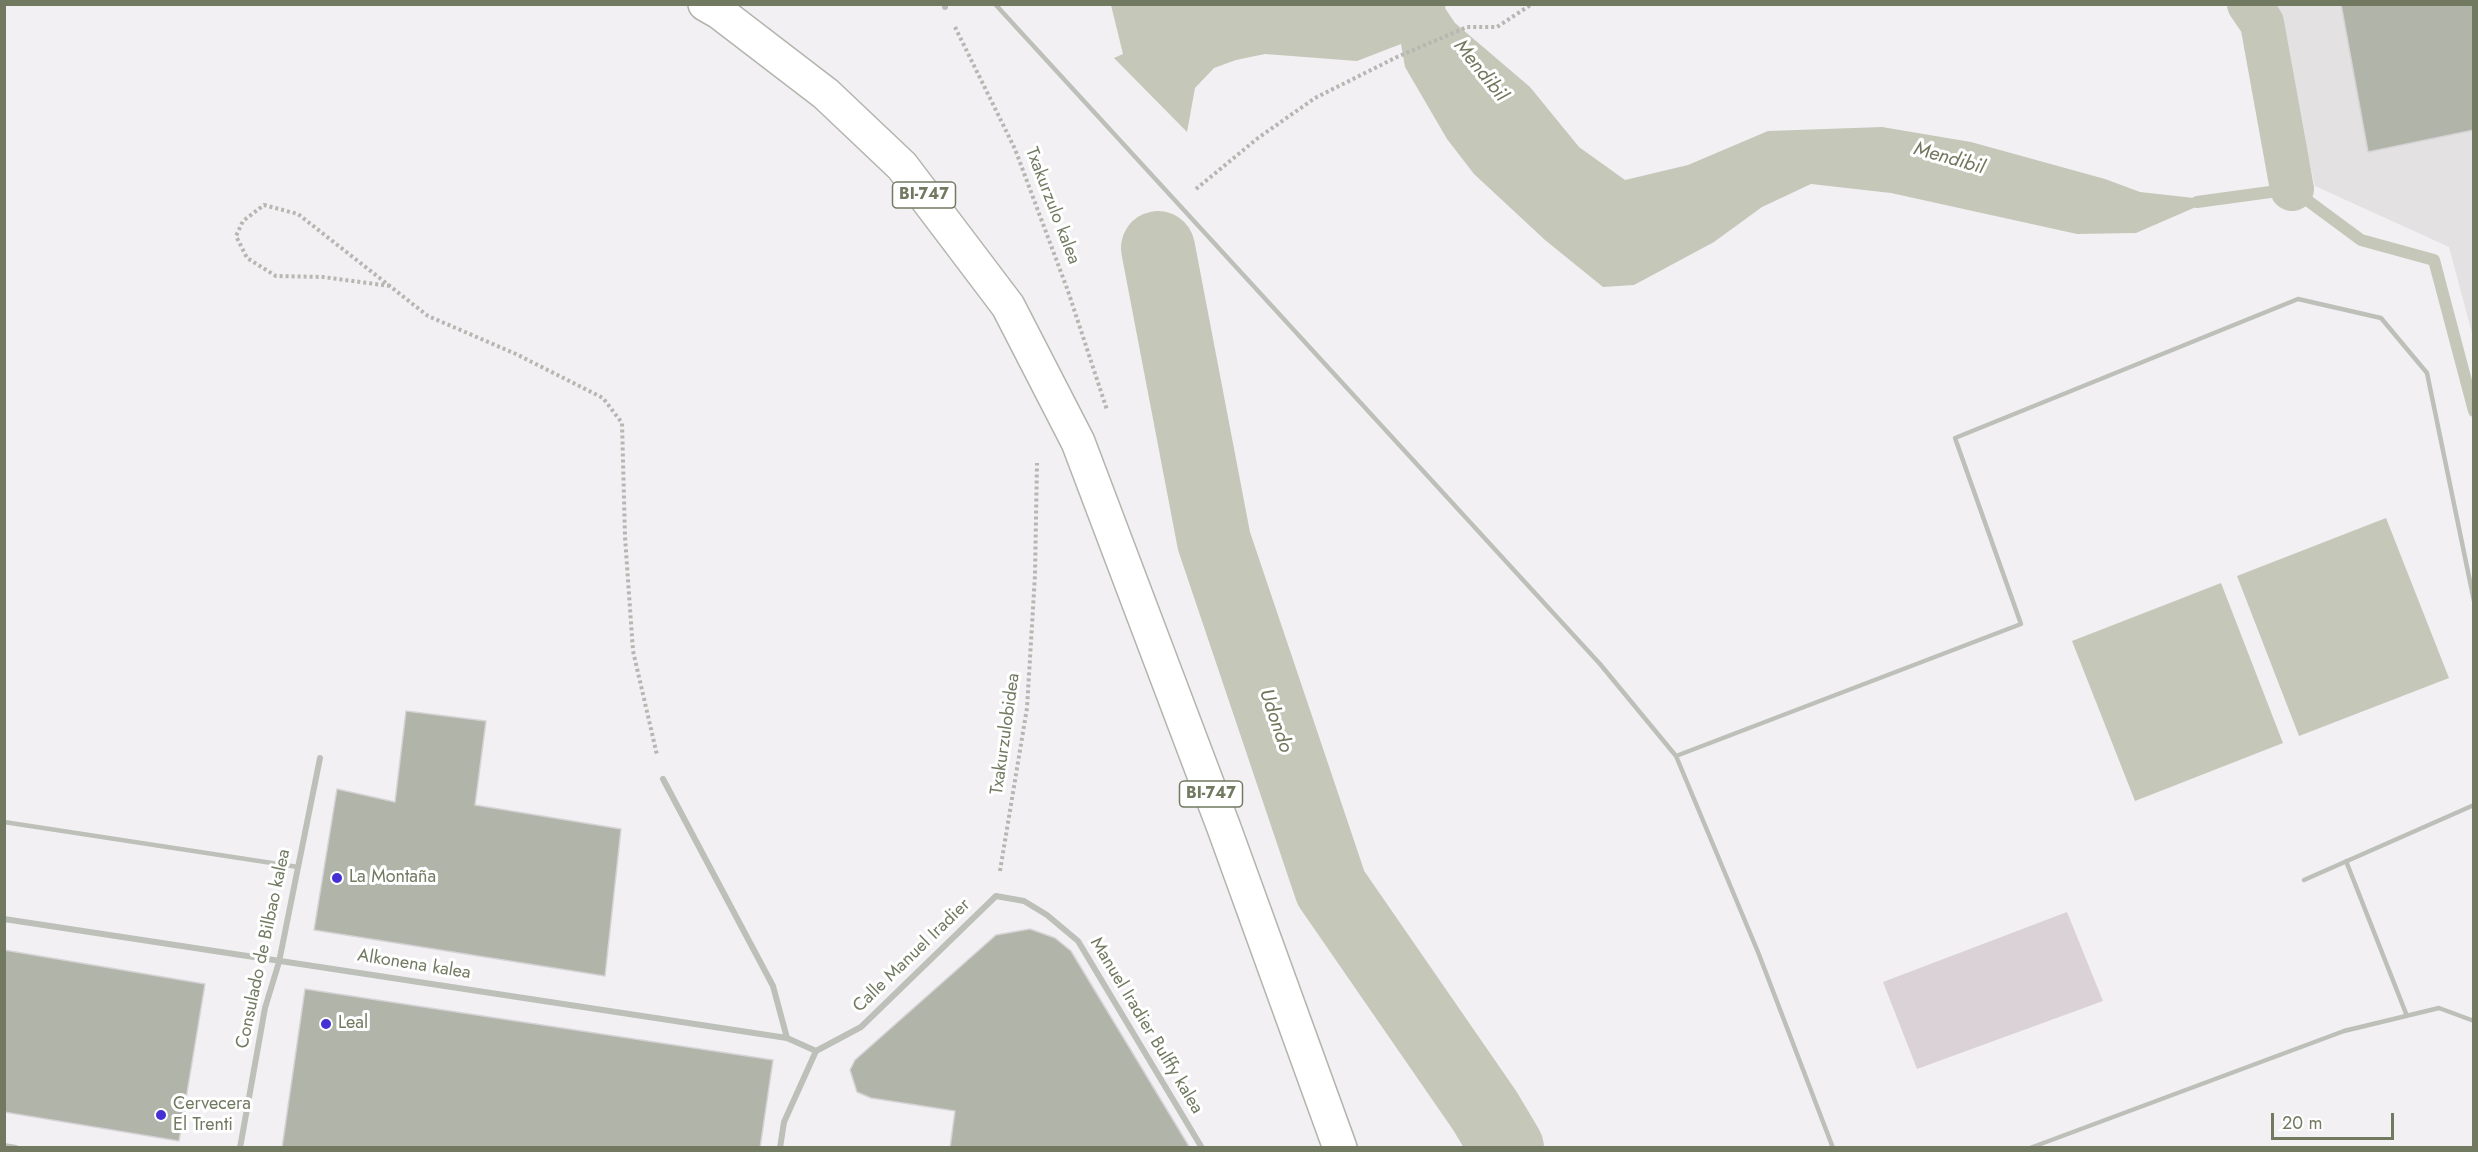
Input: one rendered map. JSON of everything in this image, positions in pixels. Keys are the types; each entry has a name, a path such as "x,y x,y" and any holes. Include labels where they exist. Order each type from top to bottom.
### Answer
{"main road":[{"name":"BI-747","path":"705,4 719,12 826,94 902,166 1008,306 1078,442 1224,828 1340,1148"}],"street":[{"name":"Consulado de Bilbao kalea","path":"240,1148 265,1008 279,962 320,758"},
{"path":"663,779 773,986 787,1038"},
{"name":"Calle Manuel Iradier","path":"816,1051 861,1027 996,896"},
{"name":"Manuel Iradier Bulffy kalea","path":"996,896 1024,901 1047,915 1078,941 1202,1148"},
{"name":"Alkonena kalea","path":"4,919 279,962 332,967 787,1038 816,1051"},
{"path":"780,1148 784,1122 816,1051"},
{"path":"4,1146 16,1148"}],"lane":[{"path":"995,4 1600,664 1676,756 1758,952 1833,1148"},
{"path":"1676,756 2021,624 1955,438 2298,299 2381,318 2427,373 2474,601"},
{"path":"2304,880 2474,804"},
{"path":"4,822 298,867"},
{"path":"2346,861 2407,1016"},
{"path":"2030,1148 2344,1030 2439,1008 2474,1021"}],"path":[{"path":"1179,203 1258,138 1315,99 1397,57 1467,27 1497,27 1532,4"},
{"name":"Txakurzulo kalea","path":"945,6 1015,148 1068,291 1109,414"},
{"path":"390,286 323,277 276,276 247,258 236,236 243,221 264,205 298,214 390,286 428,316 516,354 603,398 622,423 625,537 633,651 663,779"},
{"name":"Txakurzulobidea","path":"996,896 1027,708 1035,574 1037,463"}],"shaded area":[{"path":"2273,5 2473,5 2473,337 2449,247 2315,186"},
{"path":"2067,912 2103,1001 1917,1069 1883,982"}],"water":[{"path":"1111,5 1446,5 1445,8 1455,23 1530,87 1579,147 1625,180 1688,165 1768,131 1882,127 1971,142 2105,179 2140,192 2212,200 2136,233 2077,234 1891,193 1811,184 1762,207 1714,242 1634,285 1603,287 1545,240 1474,174 1447,139 1405,67 1401,44 1357,61 1265,54 1236,60 1214,68 1195,88 1187,132 1114,58 1123,54"},
{"path":"2386,518 2449,678 2299,736 2237,576"},
{"path":"2221,583 2283,743 2135,801 2072,641"}],"building":[{"path":"2341,4 2474,4 2474,130 2368,152"},
{"path":"406,711 486,721 475,805 621,829 605,976 314,930 337,789 395,802"},
{"path":"1030,929 1055,938 1071,951 1190,1148 950,1148 955,1111 871,1098 857,1092 850,1070 855,1060 996,935"},
{"path":"4,950 205,984 179,1141 4,1112"},
{"path":"305,989 773,1060 760,1148 282,1148"}],"waterway":[{"path":"2249,4 2262,23 2292,189"},
{"name":"Mendibil","path":"2197,202 2292,189 2361,240 2434,260 2474,411"},
{"name":"Udondo","path":"1158,248 1214,541 1331,888 1485,1111 1507,1148"}],"place":[{"name":"La Montaña","path":"337,878"},
{"name":"Leal","path":"326,1024"},
{"name":"Cervecera El Trenti","path":"161,1115"}]}
